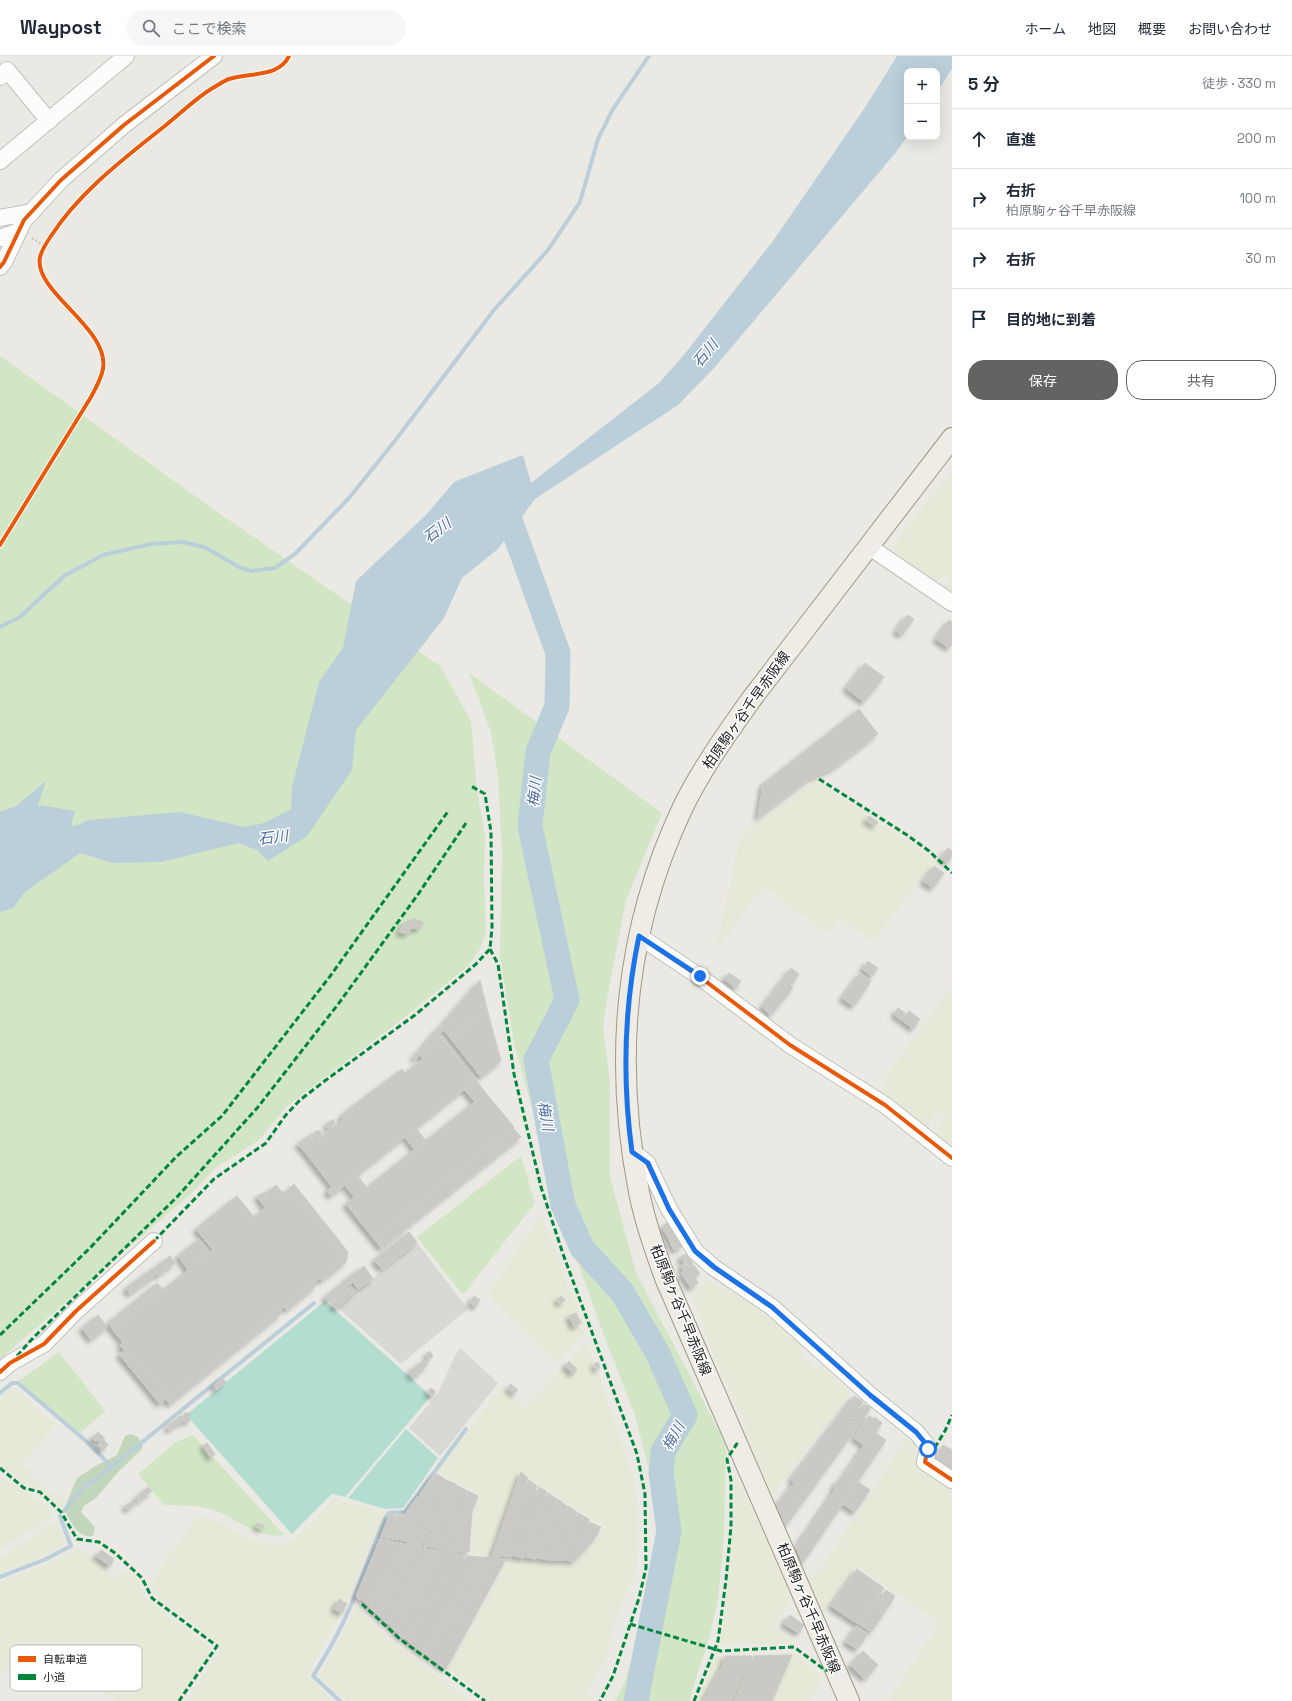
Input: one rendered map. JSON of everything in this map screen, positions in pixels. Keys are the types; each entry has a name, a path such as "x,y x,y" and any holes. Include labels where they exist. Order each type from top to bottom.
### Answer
{"main road":[{"name":"柏原駒ヶ谷千早赤阪線","path":"849,1701 665,1278 647,1223 632,1152 626,1095 625,1054 629,992 639,936 663,857 684,806 701,775 722,741 753,697 952,438"}],"street":[{"path":"0,161 126,56"},
{"path":"0,267 24,220 61,180 124,125 214,56"},
{"path":"0,77 7,70 49,121"},
{"path":"0,218 32,212"},
{"path":"0,238 19,231"},
{"path":"868,546 952,603"},
{"path":"639,936 700,976 790,1045 886,1105 952,1158"},
{"path":"632,1152 648,1163 669,1209 695,1251 714,1267 772,1307 860,1386 916,1432 926,1444 928,1449 925,1462 952,1480"},
{"path":"0,1372 10,1363 44,1344 76,1311 154,1242"}],"path":[{"path":"42,252 48,240"}],"green space":[{"path":"0,356 216,511 440,666 471,721 477,792 485,836 484,877 486,933 480,949 468,966 405,1017 287,1106 259,1140 214,1169 193,1192 0,1359"},
{"path":"952,470 952,598 942,591 950,579 943,575 935,585 889,552"},
{"path":"469,673 662,813 626,900 603,1026 610,1083 610,1177 636,1273 726,1445 724,1534 718,1600 709,1638 689,1701 615,1701 625,1681 649,1604 658,1554 659,1508 635,1415 606,1341 543,1164 534,1115 514,1043 500,956 502,854 498,775 491,732"},
{"path":"816,780 867,816 864,820 876,829 880,822 916,847 934,862 872,942 841,918 829,934 764,887 753,899 721,945 716,942 731,885 738,845 746,832"},
{"path":"952,986 952,1149 934,1134 946,1116 938,1110 926,1127 879,1092 891,1076 888,1074"},
{"path":"521,1156 535,1203 463,1295 417,1237"},
{"path":"541,1215 586,1331 558,1362 488,1295"},
{"path":"708,1279 748,1302 776,1323 803,1348 800,1353 817,1371 822,1365 851,1393 771,1496 740,1411 716,1361 692,1297"},
{"path":"325,1301 431,1396 345,1497 332,1494 292,1534 186,1415"},
{"path":"587,1342 635,1482 638,1517 637,1561 634,1577 622,1603 612,1631 606,1660 585,1694 592,1698 590,1701 491,1701 448,1669 509,1560 575,1566 606,1527 539,1486 521,1470 490,1556 471,1554 474,1512 480,1494 436,1471 501,1388 525,1409"},
{"path":"59,1352 105,1411 79,1434 19,1381"},
{"path":"10,1389 17,1391 55,1424 22,1464 31,1470 29,1474 64,1502 61,1509 43,1491 28,1486 0,1464 0,1397"},
{"path":"406,1429 438,1458 403,1508 385,1509 348,1498"},
{"path":"131,1434 138,1437 143,1446 96,1498 84,1506 81,1512 95,1527 94,1534 92,1536 82,1534 75,1527 64,1509 77,1478 117,1455 125,1436"},
{"path":"193,1435 284,1535 264,1534 255,1531 210,1509 182,1505 164,1505 138,1474 176,1442"},
{"path":"907,1438 916,1445 916,1460 952,1487 952,1701 888,1701 940,1623 857,1566 824,1614 809,1582 830,1556"},
{"path":"736,1475 768,1542 791,1601 773,1627 793,1643 719,1645 725,1614"},
{"path":"0,1476 51,1509 54,1515 0,1549"},
{"path":"333,1499 386,1512 358,1572 347,1602 307,1675 333,1701 187,1701 221,1649 214,1640 159,1597 152,1586 161,1567 198,1516 223,1523 244,1537 269,1544 285,1544 310,1527"},
{"path":"58,1521 67,1545 24,1565 0,1573 0,1558"},
{"path":"78,1549 88,1554 105,1567 106,1572 113,1578 118,1578 126,1570 136,1578 145,1597 158,1609 210,1647 211,1652 177,1701 117,1701 102,1691 142,1691 142,1645 10,1645 10,1667 0,1673 0,1582 47,1564"},
{"path":"356,1607 401,1649 471,1701 347,1701 318,1675 334,1652"},
{"path":"794,1652 823,1678 809,1701 699,1701 714,1657"}],"shaded area":[{"path":"417,1243 468,1309 401,1364 337,1307"},
{"path":"460,1348 498,1383 440,1456 409,1428 438,1393"}],"water":[{"name":"石川","path":"897,56 952,56 952,69 940,87 940,68 904,68 905,140 715,367 678,405 535,499 498,549 462,578 444,618 356,730 352,770 307,836 268,861 257,850 238,843 161,862 113,863 80,853 24,893 13,908 0,912 0,812 16,806 46,781 38,805 75,811 71,826 78,825 89,820 180,812 244,827 264,823 291,809 292,787 319,682 343,648 356,581 426,515 454,482 523,455 531,483 659,383 683,356 773,241 866,106"}],"building":[{"path":"907,615 914,619 902,635 896,631"},
{"path":"949,620 952,622 952,644 949,648 936,639"},
{"path":"865,663 884,677 864,702 846,688"},
{"path":"859,709 878,734 834,768 810,778 758,818 763,784"},
{"path":"869,816 878,822 875,826 866,820"},
{"path":"948,848 952,851 952,856 948,862 941,858"},
{"path":"934,866 944,873 933,888 923,881"},
{"path":"414,919 424,922 419,929 410,929 408,934 399,932 404,923"},
{"path":"868,961 878,968 872,976 862,969"},
{"path":"791,968 799,974 792,984 784,978"},
{"path":"729,973 741,981 736,988 724,979"},
{"path":"860,973 871,981 854,1006 842,998"},
{"path":"783,979 793,987 785,999 774,991"},
{"path":"480,980 487,1009 451,1039 441,1026"},
{"path":"773,992 783,1000 771,1015 762,1007"},
{"path":"898,1008 905,1013 901,1020 894,1014"},
{"path":"487,1009 501,1061 481,1077 451,1039"},
{"path":"909,1011 920,1019 913,1029 902,1020"},
{"path":"440,1026 443,1031 428,1042 427,1041"},
{"path":"439,1034 442,1038 430,1047 426,1043"},
{"path":"442,1038 476,1080 336,1192 304,1151 353,1112 350,1108 402,1069 405,1073 423,1059 420,1055"},
{"path":"426,1043 430,1047 415,1059 413,1057"},
{"path":"476,1080 486,1093 475,1102 464,1089"},
{"path":"486,1093 514,1127 374,1239 346,1204"},
{"path":"350,1108 353,1112 343,1119 341,1116"},
{"path":"333,1119 335,1123 328,1128 326,1125"},
{"path":"416,1128 426,1141 415,1150 405,1137"},
{"path":"513,1128 521,1137 381,1248 374,1239"},
{"path":"318,1130 322,1134 313,1141 310,1136"},
{"path":"308,1136 314,1143 304,1151 298,1144"},
{"path":"357,1175 367,1188 355,1198 345,1185"},
{"path":"294,1184 348,1252 346,1262 322,1281 319,1278 345,1258 289,1189"},
{"path":"276,1185 283,1193 270,1202 264,1194"},
{"path":"332,1187 336,1192 331,1196 327,1191"},
{"path":"289,1189 345,1258 169,1399 113,1330 213,1250 196,1229 237,1196 254,1217"},
{"path":"262,1193 271,1203 265,1207 257,1197"},
{"path":"670,1222 673,1229 665,1233 662,1226"},
{"path":"675,1229 682,1247 674,1250 666,1233"},
{"path":"409,1232 417,1242 382,1269 374,1260"},
{"path":"199,1239 210,1252 188,1270 178,1256"},
{"path":"686,1254 689,1258 683,1261 680,1257"},
{"path":"170,1256 175,1263 158,1276 153,1269"},
{"path":"690,1258 693,1264 689,1267 685,1261"},
{"path":"685,1263 688,1268 684,1271 681,1266"},
{"path":"694,1265 700,1274 687,1282 681,1273"},
{"path":"364,1266 373,1279 358,1289 349,1277"},
{"path":"152,1269 156,1275 130,1294 126,1288"},
{"path":"349,1277 353,1282 328,1301 325,1297"},
{"path":"694,1277 698,1283 691,1288 687,1282"},
{"path":"157,1283 163,1290 113,1330 108,1323"},
{"path":"313,1283 316,1286 287,1310 284,1306"},
{"path":"351,1287 356,1291 337,1309 332,1305"},
{"path":"474,1296 480,1300 476,1307 470,1303"},
{"path":"561,1296 565,1300 560,1304 557,1300"},
{"path":"279,1310 282,1313 170,1404 166,1399 160,1404 119,1354 125,1351 120,1345 123,1342 169,1399"},
{"path":"576,1313 581,1323 574,1327 569,1316"},
{"path":"98,1315 107,1327 91,1340 82,1328"},
{"path":"430,1351 433,1357 429,1359 426,1354"},
{"path":"424,1360 428,1365 420,1371 416,1366"},
{"path":"569,1361 577,1369 573,1374 565,1366"},
{"path":"598,1362 600,1368 596,1370 594,1364"},
{"path":"416,1366 421,1372 413,1378 409,1372"},
{"path":"222,1378 226,1382 217,1390 213,1386"},
{"path":"511,1384 518,1390 514,1394 508,1388"},
{"path":"431,1388 436,1392 433,1396 427,1393"},
{"path":"854,1396 863,1402 781,1514 776,1506 794,1483 791,1479"},
{"path":"864,1404 871,1408 785,1527 781,1517"},
{"path":"184,1413 190,1413 189,1422 184,1421"},
{"path":"180,1416 184,1421 179,1424 176,1420"},
{"path":"869,1416 874,1419 868,1427 886,1440 882,1446 869,1438 864,1445 854,1438"},
{"path":"875,1417 882,1423 875,1433 868,1427"},
{"path":"175,1420 178,1424 169,1430 167,1427"},
{"path":"98,1432 105,1438 100,1442 98,1440 96,1442 92,1438"},
{"path":"869,1438 882,1446 804,1561 802,1561 796,1547 835,1489 833,1488 838,1480 840,1481"},
{"path":"103,1439 108,1445 103,1450 97,1445"},
{"path":"207,1443 215,1454 211,1458 203,1446"},
{"path":"943,1445 952,1450 952,1470 935,1459"},
{"path":"521,1472 528,1478 501,1556 492,1556"},
{"path":"435,1473 445,1479 435,1547 424,1546"},
{"path":"433,1475 422,1545 412,1544 420,1494"},
{"path":"446,1480 456,1484 445,1550 436,1548"},
{"path":"529,1480 537,1486 512,1556 502,1556"},
{"path":"858,1482 870,1490 855,1512 843,1504"},
{"path":"457,1485 467,1491 457,1552 446,1550"},
{"path":"148,1487 152,1491 138,1502 135,1499"},
{"path":"539,1487 547,1492 524,1558 514,1556"},
{"path":"468,1491 478,1496 472,1512 469,1552 459,1552"},
{"path":"548,1493 557,1499 536,1559 526,1557"},
{"path":"418,1496 411,1543 400,1540 404,1515"},
{"path":"558,1499 567,1506 549,1560 538,1558"},
{"path":"133,1501 135,1504 128,1510 125,1506"},
{"path":"568,1506 577,1512 562,1560 550,1560"},
{"path":"578,1513 589,1519 575,1561 563,1560"},
{"path":"389,1515 395,1515 389,1538 381,1537"},
{"path":"403,1515 399,1540 390,1538 396,1516"},
{"path":"589,1522 601,1527 595,1538 578,1558"},
{"path":"257,1523 264,1525 263,1529 256,1527"},
{"path":"380,1539 393,1541 360,1599 356,1596"},
{"path":"395,1542 405,1544 369,1607 362,1600"},
{"path":"406,1544 417,1546 377,1614 370,1608"},
{"path":"417,1546 429,1549 387,1623 378,1615"},
{"path":"431,1549 440,1551 395,1631 388,1623"},
{"path":"101,1550 114,1559 110,1566 96,1556"},
{"path":"441,1551 453,1553 404,1639 396,1632"},
{"path":"455,1554 465,1555 413,1646 406,1639"},
{"path":"467,1556 480,1557 424,1654 415,1647"},
{"path":"481,1557 492,1558 433,1660 426,1654"},
{"path":"493,1558 506,1559 446,1669 435,1661"},
{"path":"857,1569 884,1588 858,1624 831,1606"},
{"path":"886,1590 895,1596 890,1604 881,1598"},
{"path":"879,1597 890,1604 871,1632 859,1624"},
{"path":"339,1599 347,1604 342,1613 334,1609"},
{"path":"790,1615 804,1625 799,1633 784,1624"},
{"path":"857,1626 868,1634 857,1649 846,1642"},
{"path":"863,1651 878,1665 865,1679 850,1665"},
{"path":"792,1655 772,1701 734,1701 754,1656"},
{"path":"725,1656 752,1656 731,1701 703,1701 722,1667"}],"waterway":[{"path":"0,627 20,617 64,576 103,555 151,544 183,542 204,547 239,567 251,571 275,568 295,554 349,498 394,442 494,310 548,250 580,202 598,139 613,109 649,56"},
{"name":"梅川","path":"506,509 558,653 557,706 538,752 530,826 567,1000 536,1060 563,1205 582,1248 622,1292 657,1352 685,1415 663,1452 661,1473 669,1531 636,1701"},
{"path":"64,1511 85,1486 99,1477 314,1303"},
{"path":"0,1393 12,1383 18,1383 87,1442 111,1466"},
{"path":"340,1701 313,1676 345,1619 386,1517 389,1513 405,1512 466,1429"},
{"path":"0,1577 46,1559 71,1546 60,1516"}],"marked path":[{"path":"819,779 907,835 929,851 952,873"},
{"path":"154,1241 214,1179 266,1143 285,1116 300,1100 415,1015 476,964 490,949 492,927 491,832 485,794 471,786"},
{"path":"0,1335 89,1249 176,1157 222,1116 331,975 449,810"},
{"path":"17,1356 33,1338 177,1197 258,1107 339,1003 419,893 466,823"},
{"path":"490,949 498,964 514,1074 541,1187 563,1254 637,1454 645,1494 646,1568 639,1598 613,1676 600,1701"},
{"path":"928,1453 932,1452 945,1431 952,1415"},
{"path":"694,1701 718,1641 731,1526 731,1480 727,1459 738,1442"},
{"path":"0,1468 24,1488 40,1492 61,1512 77,1539 99,1542 115,1553 142,1578 152,1598 217,1646 179,1701"},
{"path":"362,1604 400,1639 485,1701"},
{"path":"630,1624 721,1651 794,1647 825,1670 837,1672"}],"cycle path":[{"path":"0,267 4,262 24,220 61,180 124,125 214,56"},
{"path":"0,545 91,397 100,380 103,369 102,354 95,339 48,284 41,270 40,257 42,251 51,236 75,204 89,190 119,163 199,97 229,79 263,73 278,68 289,56"},
{"path":"639,936 700,977 790,1045 885,1105 952,1158"},
{"path":"633,1152 647,1163 669,1209 695,1251 713,1267 772,1307 870,1395 916,1432 926,1444 928,1449 925,1462 952,1480"},
{"path":"0,1372 10,1363 44,1344 76,1311 154,1241"}],"route":[{"path":"700,976 639,936 629,992 625,1054 626,1095 632,1152 648,1163 669,1209 695,1251 714,1267 772,1307 849,1377 916,1432 926,1444 928,1449"}]}
